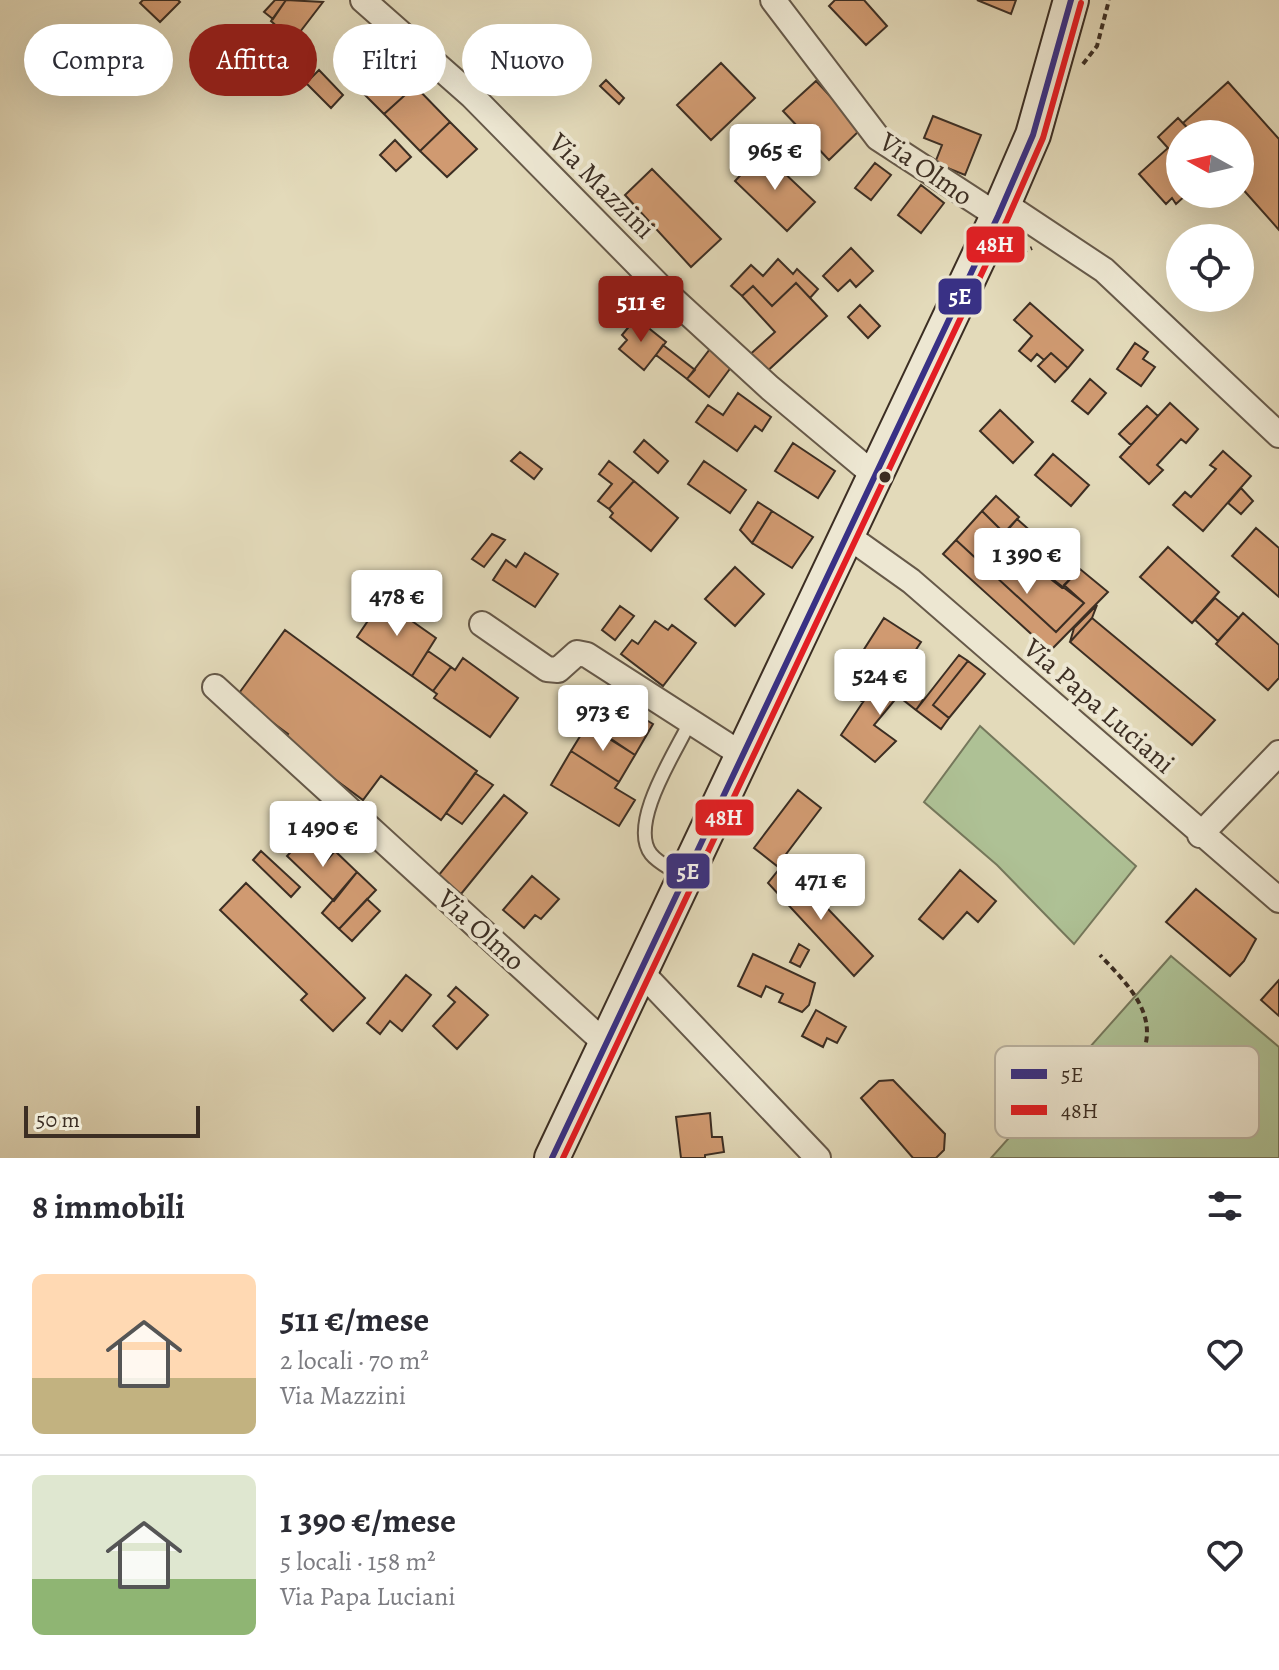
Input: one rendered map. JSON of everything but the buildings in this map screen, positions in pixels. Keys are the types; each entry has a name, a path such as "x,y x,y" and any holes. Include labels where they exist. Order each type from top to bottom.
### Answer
{"street":[{"name":"Via Mazzini","path":"363,0 472,96 662,289 770,388 873,474"},
{"name":"Via Olmo","path":"773,0 878,138 1000,210"},
{"name":"Via Olmo","path":"552,1158 1000,210 1033,135 1071,0"},
{"path":"1000,210 1104,270 1279,435"},
{"name":"Via Papa Luciani","path":"845,534 911,581 1200,835 1279,900"},
{"path":"482,624 547,669 558,670 577,653 587,655 741,754"},
{"name":"Via Olmo","path":"215,687 606,1044"},
{"path":"1200,835 1279,753"},
{"path":"640,971 818,1158"}],"lane":[{"path":"684,877 653,858 643,837 644,818 690,722"}],"path":[{"path":"1097,46 1109,0"},
{"path":"1100,955 1137,995 1149,1035 1145,1046"}],"green space":[{"path":"980,726 1136,866 1074,944 997,865 924,802"},
{"path":"1171,956 1279,1047 1279,1158 991,1158 1009,1138 1259,1138 1259,1046 1091,1046"}],"transit line":[{"name":"5E","path":"552,1158 998,216 1033,135 1071,0"},
{"name":"48H","path":"563,1158 1007,220 1043,138 1081,3"}]}
